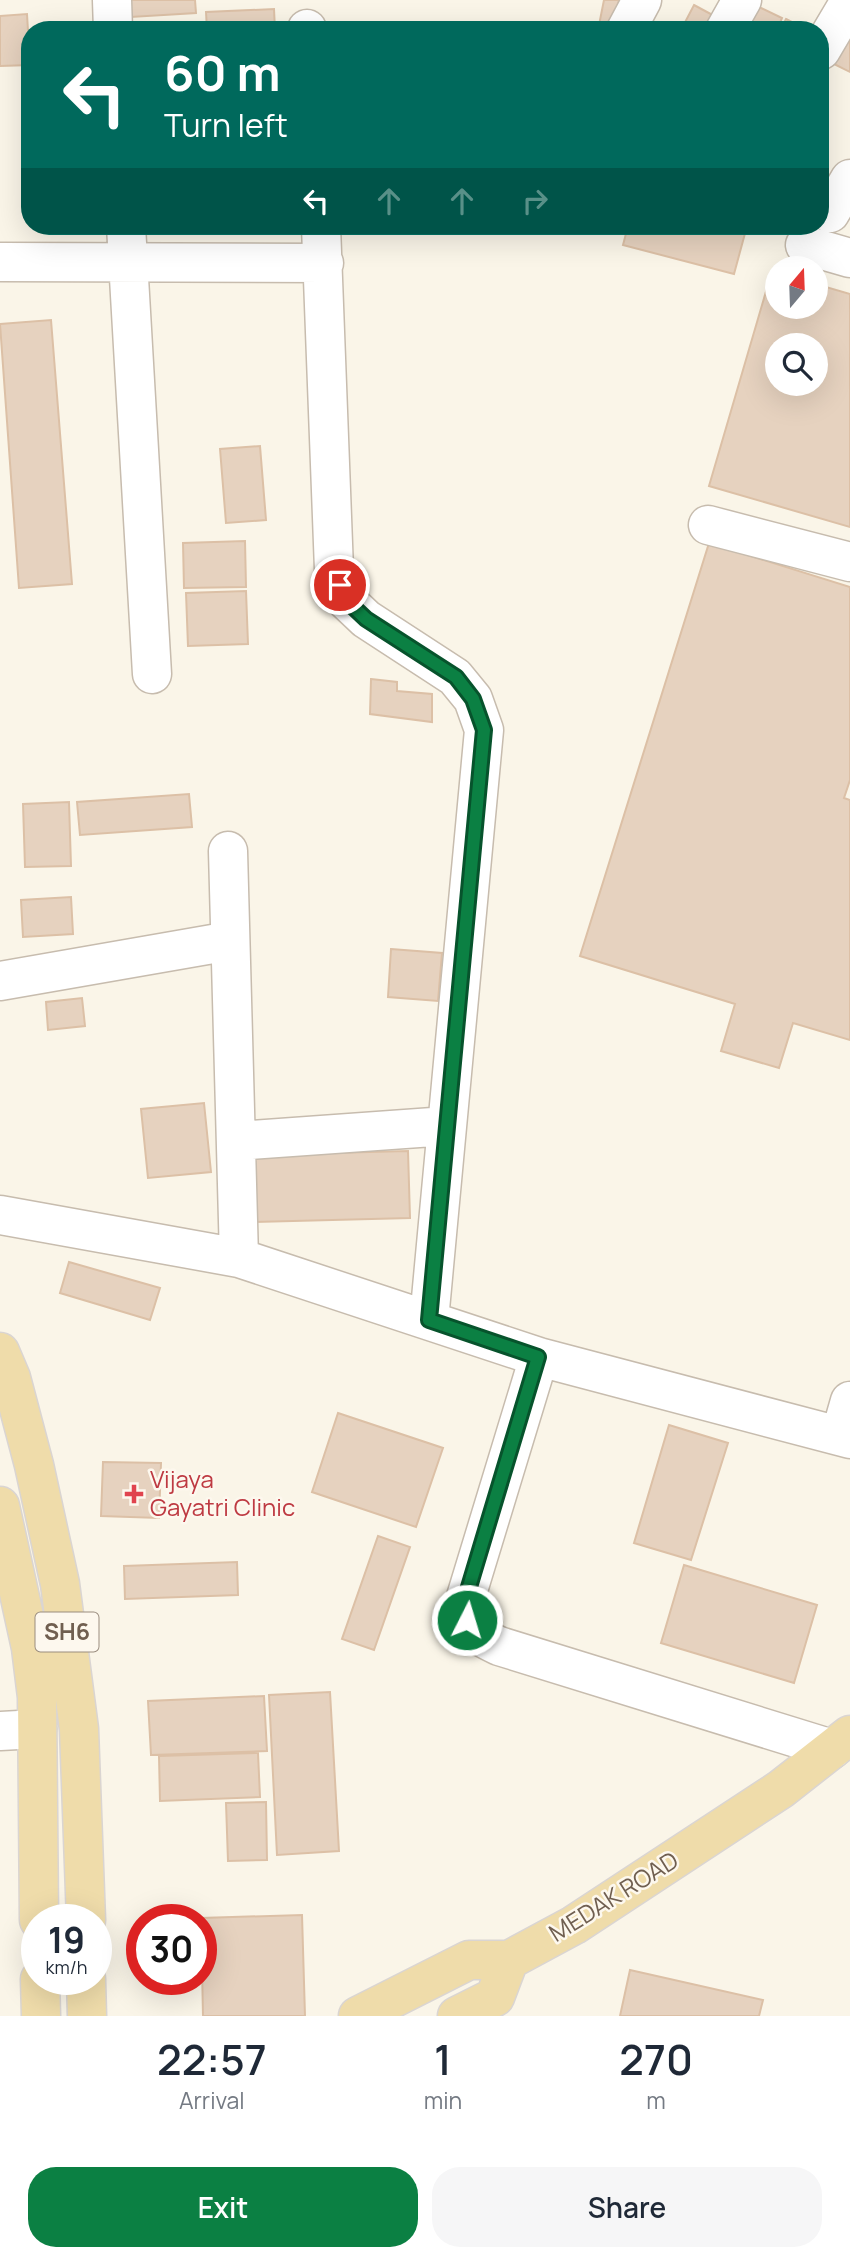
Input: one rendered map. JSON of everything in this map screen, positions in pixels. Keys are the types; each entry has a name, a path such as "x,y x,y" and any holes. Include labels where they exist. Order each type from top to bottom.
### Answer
{"main road":[{"name":"SH6","path":"0,1352 11,1378 34,1465 60,1584 79,1729 85,1904"},
{"name":"SH6","path":"0,1506 31,1648 37,1697 18,1730 37,1904"},
{"name":"MEDAK ROAD","path":"358,2016 469,1960 509,1960 597,1910 781,1789 841,1742"},
{"path":"457,2016 495,1997 509,1960"},
{"path":"40,1995 41,2016"}],"street":[{"path":"112,0 113,21"},
{"path":"631,21 642,0"},
{"path":"730,21 742,0"},
{"path":"829,35 845,5"},
{"path":"831,213 850,179"},
{"path":"322,235 334,570 347,601 366,619 456,677 473,699 484,730 429,1320"},
{"path":"0,262 127,244 324,263"},
{"path":"127,244 152,674"},
{"path":"805,245 850,258"},
{"path":"708,525 850,562"},
{"path":"228,851 239,1258"},
{"path":"0,981 230,941"},
{"path":"236,1141 447,1126"},
{"path":"0,1215 239,1258 538,1357 847,1425"},
{"path":"538,1357 466,1597 467,1620 478,1636 499,1646 841,1742"}],"building":[{"path":"130,0 195,0 196,13 131,17"},
{"path":"604,0 619,0 615,21 600,21"},
{"path":"694,5 720,19 719,21 686,21"},
{"path":"757,6 782,18 781,21 750,21"},
{"path":"274,9 275,21 206,21 206,12"},
{"path":"27,14 27,21 21,21 21,65 0,66 0,16"},
{"path":"850,33 850,72 834,64"},
{"path":"626,235 745,235 734,274 623,245"},
{"path":"828,288 850,294 850,527 709,486 765,295 765,319 828,319"},
{"path":"51,320 72,584 19,588 0,324"},
{"path":"260,446 266,520 226,523 220,449"},
{"path":"245,541 246,587 184,588 183,543"},
{"path":"709,543 850,587 850,780 844,798 850,800 850,1040 793,1023 779,1068 721,1051 735,1004 580,956"},
{"path":"246,591 248,644 188,646 186,593"},
{"path":"371,679 397,682 397,691 432,694 432,722 370,714"},
{"path":"189,794 192,827 80,835 77,802"},
{"path":"69,802 71,866 25,867 23,804"},
{"path":"71,897 73,934 23,937 21,900"},
{"path":"391,949 442,953 438,1001 388,997"},
{"path":"82,998 85,1026 48,1030 46,1002"},
{"path":"204,1103 211,1172 148,1178 141,1109"},
{"path":"408,1151 410,1218 254,1222 252,1155"},
{"path":"69,1262 160,1288 150,1320 60,1293"},
{"path":"338,1413 443,1448 416,1527 312,1492"},
{"path":"669,1425 728,1443 691,1560 634,1543"},
{"path":"103,1462 161,1463 159,1518 101,1516"},
{"path":"378,1536 410,1547 374,1650 342,1639"},
{"path":"237,1562 238,1595 125,1599 124,1566"},
{"path":"684,1565 817,1605 794,1683 661,1643"},
{"path":"330,1692 339,1851 277,1855 269,1695"},
{"path":"264,1696 267,1751 151,1755 148,1701"},
{"path":"258,1753 260,1797 160,1801 159,1756"},
{"path":"266,1802 267,1860 228,1861 226,1803"},
{"path":"302,1915 305,2016 203,2016 203,1995 217,1995 217,1918"},
{"path":"630,1970 763,2000 759,2016 620,2016"}],"place":[{"name":"Vijaya Gayatri Clinic","path":"134,1494"}],"route":[{"path":"340,585 347,601 366,619 456,677 473,699 484,730 429,1320 538,1357 466,1597 467,1620"}]}
